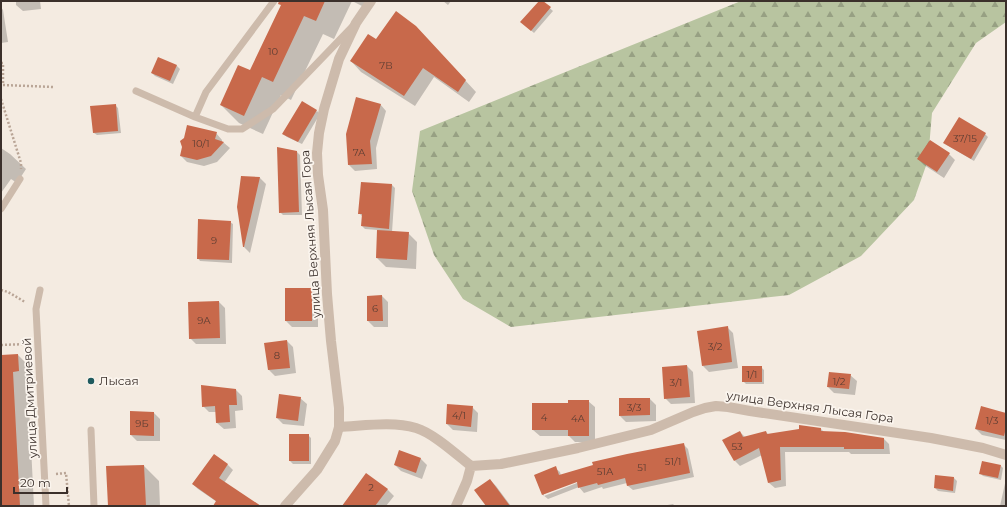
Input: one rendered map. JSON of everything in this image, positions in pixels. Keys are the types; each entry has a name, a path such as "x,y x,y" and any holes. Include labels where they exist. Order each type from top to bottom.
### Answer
{"street":[{"name":"улица Верхняя Лысая Гора","path":"285,506 317,470 335,441 339,427 339,408 327,302 323,210 318,175 317,153 324,109 339,59 356,22 371,1"},
{"name":"улица Верхняя Лысая Гора","path":"471,466 502,464 578,448 651,430 693,412 716,406 931,438 984,448 1006,455"},
{"path":"339,427 401,425 417,428 432,436 471,466 467,481 456,506"}],"lane":[{"path":"195,117 206,92 274,1"},
{"path":"136,91 195,117 228,129 242,129 273,109 356,22"},
{"path":"1,209 20,179"},
{"name":"улица Дмитриевой","path":"40,290 36,309 46,506"},
{"path":"90,430 94,506"}],"path":[{"path":"1,63 2,85 54,87"},
{"path":"1,99 21,163"},
{"path":"1,290 8,292 36,309"},
{"path":"1,345 38,344"},
{"path":"66,473 68,506"}],"green space":[{"path":"741,1 1006,1 1006,22 976,43 932,113 928,160 914,200 861,256 789,295 511,327 463,299 434,255 412,191 420,131"}],"building":[{"path":"279,1 325,1 316,21 304,16 273,82 262,77 244,116 220,105 238,65 250,70 281,5 278,4"},
{"path":"539,1 543,1 551,7 531,31 520,22"},
{"path":"396,11 416,26 466,80 458,92 423,68 404,96 350,61 368,34 376,39"},
{"path":"158,57 177,65 170,81 151,73"},
{"path":"356,97 381,104 370,141 372,164 348,165 346,134"},
{"path":"302,101 317,110 298,142 282,134"},
{"path":"116,104 118,131 93,133 90,106"},
{"path":"959,117 986,133 971,159 943,143"},
{"path":"187,125 217,132 215,139 224,142 211,156 197,160 180,156 182,147 180,141 184,138"},
{"path":"930,140 950,153 937,172 917,159"},
{"path":"277,147 297,151 299,212 279,213"},
{"path":"241,176 260,177 244,247 237,207"},
{"path":"361,182 392,184 389,229 361,226 362,214 358,214"},
{"path":"198,219 231,221 229,260 197,259"},
{"path":"377,230 409,232 407,260 376,258"},
{"path":"285,288 312,288 312,321 285,321"},
{"path":"382,295 383,321 367,321 367,296"},
{"path":"219,301 220,338 189,339 188,302"},
{"path":"728,326 732,362 702,366 697,331"},
{"path":"287,340 290,368 268,370 264,343"},
{"path":"18,354 19,371 13,372 20,506 1,506 1,355"},
{"path":"687,365 690,397 664,399 662,367"},
{"path":"742,366 762,366 762,382 742,382"},
{"path":"829,372 851,374 849,389 827,387"},
{"path":"201,385 236,389 237,405 229,405 230,422 216,423 215,406 202,407"},
{"path":"279,394 301,397 298,421 276,418"},
{"path":"619,398 650,398 650,415 619,416"},
{"path":"568,400 589,400 589,436 568,436 568,430 532,430 532,403 568,403"},
{"path":"447,404 473,406 471,427 446,424"},
{"path":"981,406 1006,413 1006,428 1004,436 975,429"},
{"path":"130,411 154,412 154,436 130,435"},
{"path":"799,425 821,428 821,431 845,432 884,438 884,449 844,449 844,447 780,447 781,480 768,483 759,448 734,461 722,440 740,431 743,437 766,431 767,434 799,429"},
{"path":"289,434 309,434 309,461 289,461"},
{"path":"684,443 690,473 627,486 625,478 598,485 597,483 578,488 577,482 542,495 534,475 556,466 559,475 593,465 592,462"},
{"path":"399,450 421,458 416,473 394,465"},
{"path":"214,454 228,464 219,478 261,506 213,506 216,501 192,484"},
{"path":"982,461 1001,465 998,478 979,474"},
{"path":"144,465 146,506 108,506 106,466"},
{"path":"366,473 388,489 375,506 342,506"},
{"path":"935,475 954,477 953,491 934,488"},
{"path":"490,479 510,506 486,506 474,490"}],"place":[{"name":"Лысая","path":"91,381"}]}
